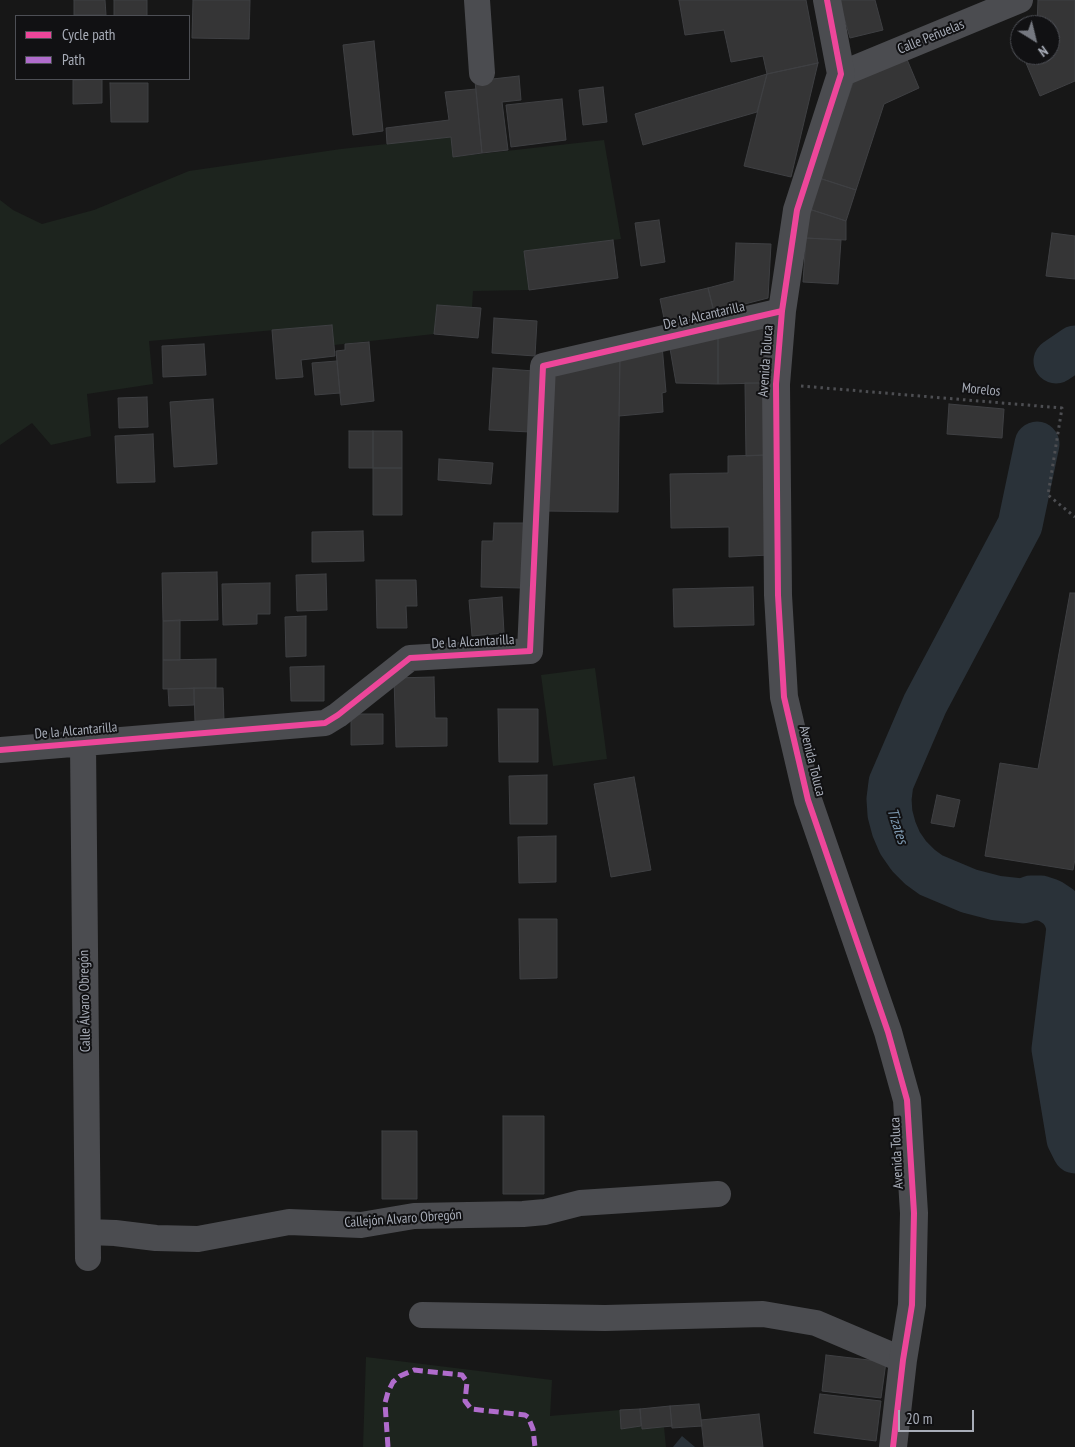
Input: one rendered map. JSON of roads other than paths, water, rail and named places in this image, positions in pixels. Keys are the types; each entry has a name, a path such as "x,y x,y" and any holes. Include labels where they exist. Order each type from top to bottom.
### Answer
{"street":[{"path":"478,0 482,73"},
{"path":"827,0 841,74"},
{"name":"Calle Peñuelas","path":"841,74 1020,0"},
{"name":"Avenida Toluca","path":"841,74 797,210 782,311 776,384 778,595 784,697 808,800 888,1032 907,1100 914,1213 912,1305 892,1447"},
{"name":"De la Alcantarilla","path":"0,750 325,723 338,715 410,658 530,651 543,366 782,311"},
{"name":"Calle Álvaro Obregón","path":"83,744 88,1258"},
{"name":"Callejón Alvaro Obregón","path":"88,1232 156,1238 198,1239 289,1222 361,1224 414,1216 523,1214 545,1212 580,1203 718,1194"},
{"path":"422,1315 605,1318 763,1314 816,1323 903,1360"}],"waterway":[{"name":"Tizates","path":"1056,361 1075,348"},
{"name":"Tizates","path":"1037,444 1020,525 925,704 891,783 889,799 890,814 900,843 909,856 931,875 969,891 996,898 1023,901 1031,898 1041,898 1059,907 1065,915 1069,926 1054,1049 1069,1139 1075,1151"}]}
